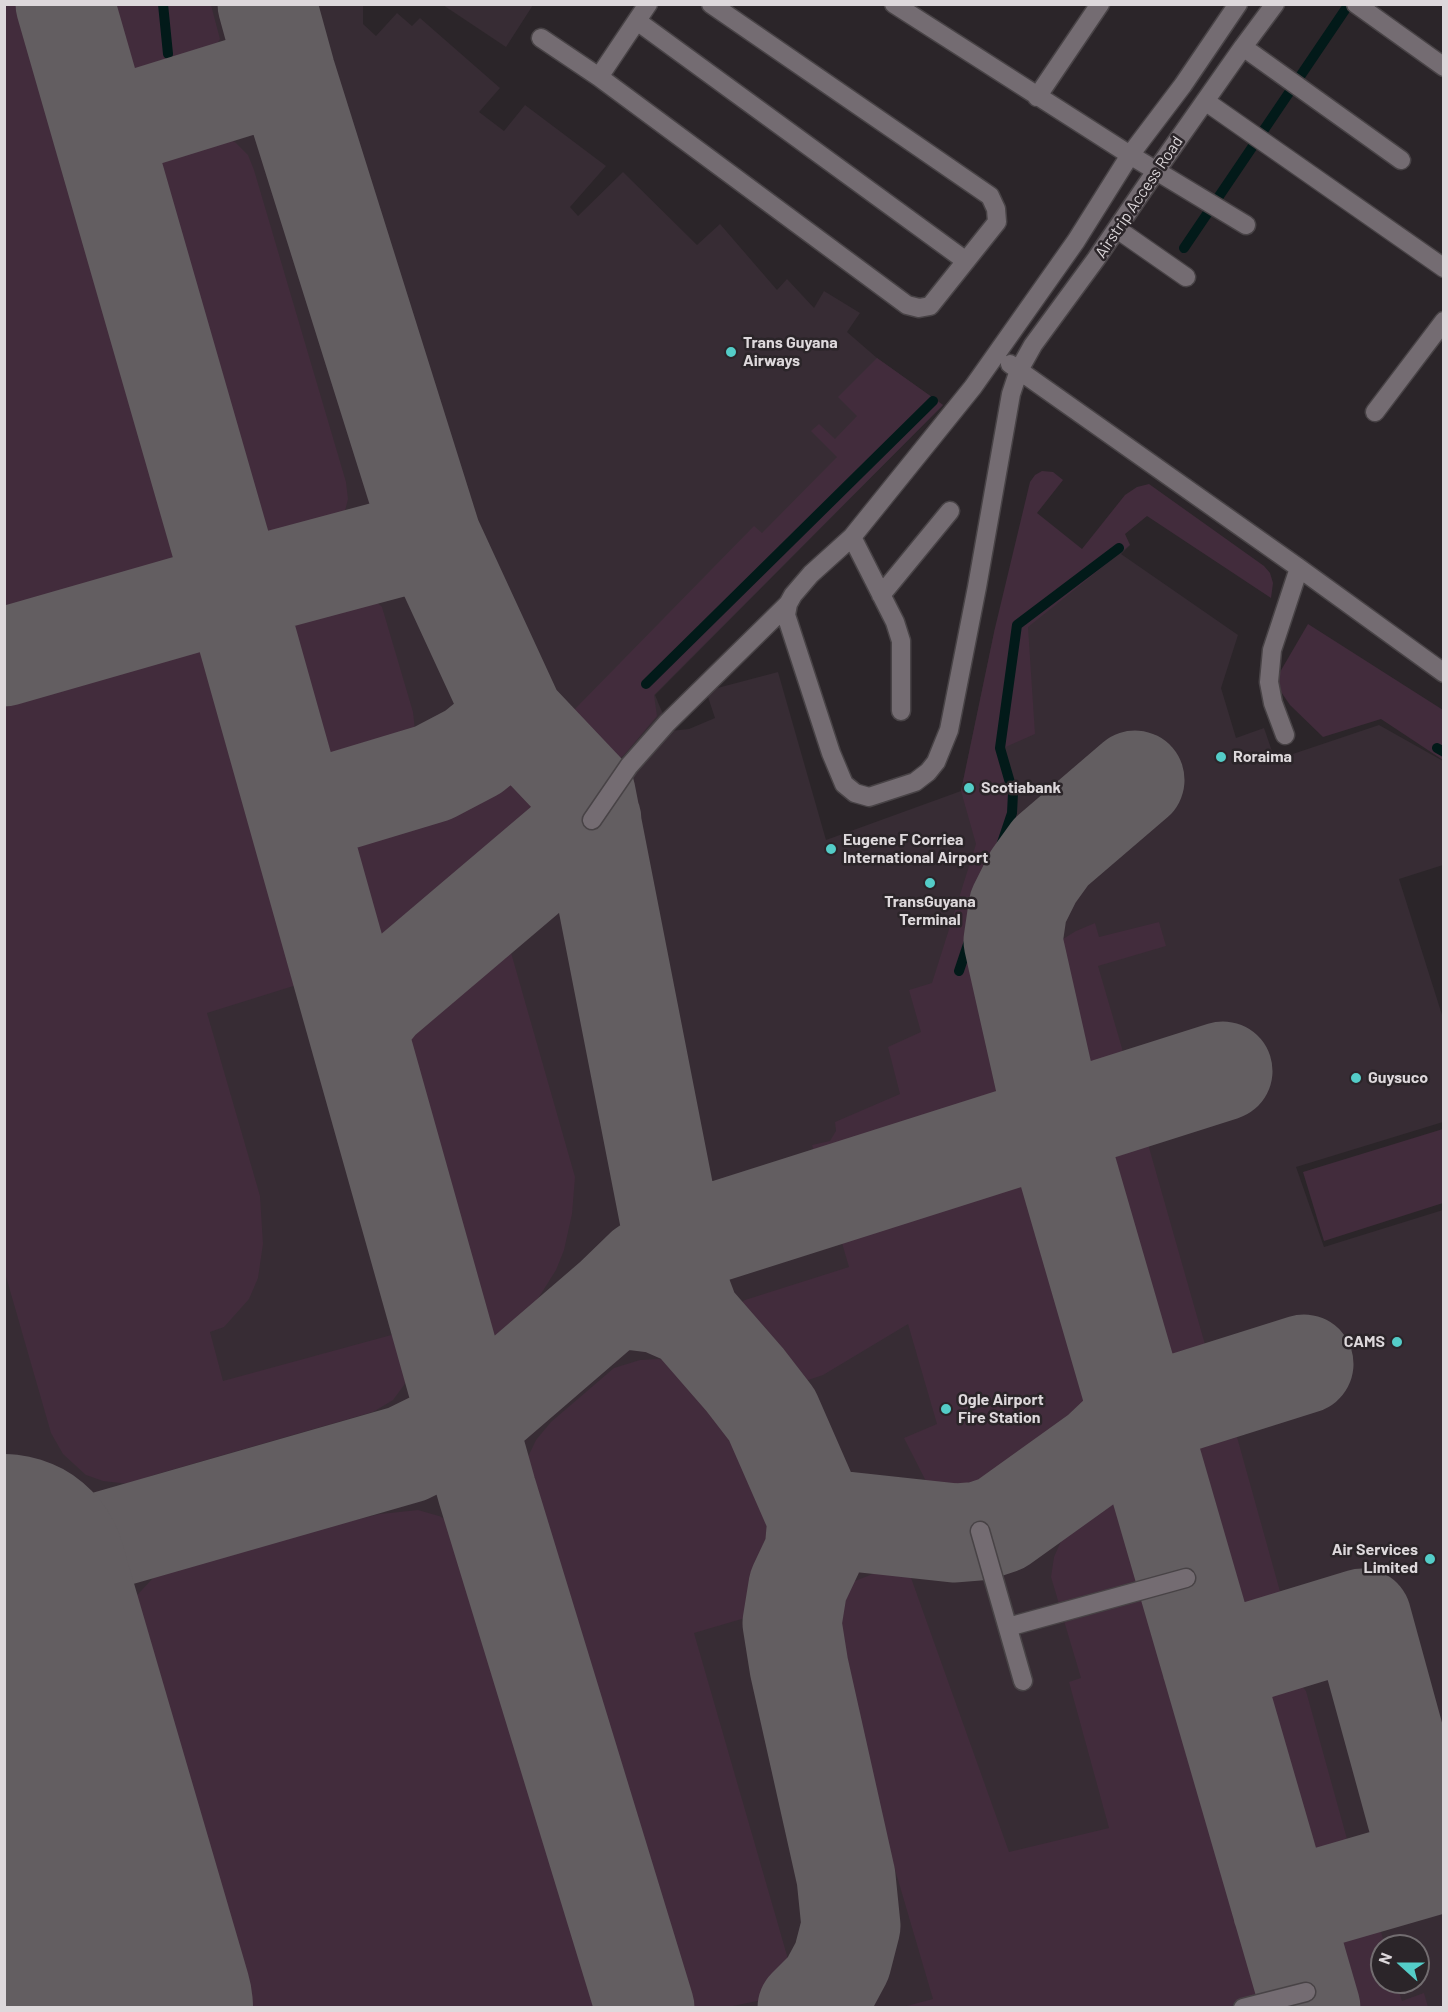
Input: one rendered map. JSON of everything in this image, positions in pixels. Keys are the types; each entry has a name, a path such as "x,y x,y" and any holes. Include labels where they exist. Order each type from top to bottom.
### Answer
{"street":[{"path":"599,77 648,4"},
{"path":"541,38 599,77 907,305 919,308 930,306 997,222 996,209 990,196 711,4"},
{"path":"894,4 1191,194 1246,225"},
{"path":"1037,97 1100,4"},
{"name":"Airstrip Access Road","path":"592,820 629,766 666,723 788,604 811,574 852,537 973,387 1076,240 1130,155 1183,85 1238,4"},
{"name":"Airstrip Access Road","path":"788,604 786,615 831,753 844,784 855,793 869,797 915,782 928,772 936,762 949,730 1011,394 1019,370 1033,345 1275,4"},
{"path":"1360,7 1443,67"},
{"path":"637,21 966,261"},
{"path":"1243,47 1401,160"},
{"path":"1205,101 1443,268"},
{"path":"1116,229 1181,273"},
{"path":"1375,412 1443,321"},
{"path":"995,356 1019,370 1299,568 1443,673"},
{"path":"881,594 950,511"},
{"path":"852,537 896,622 901,641 901,711"},
{"path":"1285,735 1273,703 1269,682 1272,650 1299,568"},
{"path":"980,1531 1023,1681"},
{"path":"1008,1627 1186,1578"},
{"path":"1243,2007 1306,1992"}],"shaded area":[{"path":"4,5 47,5 177,493 178,519 172,558 164,571 151,584 127,597 5,627"},
{"path":"5,5 363,5 363,24 376,36 397,13 412,26 420,18 500,88 479,112 504,131 525,105 606,166 570,207 578,216 623,172 697,245 720,224 777,290 787,279 814,308 824,291 860,313 847,332 877,358 943,405 655,695 670,731 689,729 715,718 706,691 778,672 826,840 961,791 995,628 1130,545 1121,554 1238,635 1221,688 1236,738 1264,728 1275,760 1379,725 1443,761 1443,865 1399,879 1443,1018 1443,1122 1296,1167 1324,1247 1443,1210 1443,2007 5,2008"},
{"path":"93,5 211,5 220,39 194,76 178,86 155,93 135,87 113,69"},
{"path":"443,5 533,5 506,47"},
{"path":"205,131 222,134 248,155 346,482 348,499 344,515 336,530 323,542 308,548 291,550 274,546 260,538 248,525 241,510 150,198 148,181 152,165 161,150 173,139 188,132"},
{"path":"877,358 943,405 654,695 657,716 624,755 614,762 598,765 578,756 570,745 567,729 575,709 754,526 762,533 837,457 811,431 819,424 835,439 857,416 838,397"},
{"path":"1042,471 1053,472 1063,480 1037,513 1082,549 1125,495 1137,487 1149,484 1264,566 1270,573 1273,583 1271,598 1147,516 1125,534 1130,545 1028,627 1035,734 1001,749 1014,793 1017,820 1044,815 1048,832 1029,851 1016,873 987,951 986,975 1013,1097 1014,1118 1000,1130 823,1182 812,1145 830,1141 836,1131 835,1122 900,1094 888,1047 921,1032 909,990 932,983 976,844 961,791 995,628 1030,482"},
{"path":"339,587 362,592 382,607 413,712 415,730 411,747 400,758 352,771 328,767 314,758 306,747 294,715 280,652 284,623 293,608 305,597 319,590"},
{"path":"1308,624 1443,710 1443,760 1381,719 1323,737 1290,705 1279,689 1278,680 1280,672"},
{"path":"176,635 189,637 214,648 227,664 319,978 207,1013 260,1196 263,1244 258,1278 249,1299 224,1327 210,1332 223,1381 417,1328 420,1336 415,1359 404,1385 393,1400 373,1412 129,1484 103,1481 86,1475 63,1454 51,1433 5,1273 5,682"},
{"path":"521,773 534,773 547,779 556,789 559,803 557,816 550,829 442,938 422,954 409,958 389,957 373,952 360,944 342,876 345,862 362,829 389,813 448,805 478,796"},
{"path":"1159,922 1166,946 1098,966 1133,1086 1066,1109 1038,1002 1040,975 1045,962 1063,939 1095,923 1099,937"},
{"path":"504,928 575,1177 572,1214 564,1250 556,1270 522,1319 494,1338 481,1337 467,1322 393,1067 393,1051 397,1034 408,1019"},
{"path":"1443,1129 1443,1203 1324,1241 1303,1172"},
{"path":"1148,1144 1208,1355 1205,1368 1200,1373 1159,1383 1149,1380 1142,1374 1084,1158"},
{"path":"1011,1171 1027,1173 1041,1182 1050,1196 1106,1401 1107,1415 1101,1429 1090,1441 1036,1462 989,1500 968,1505 949,1503 932,1493 904,1438 937,1424 908,1324 823,1375 802,1382 781,1384 763,1375 728,1332 726,1323 730,1311 745,1300 849,1267 837,1226"},
{"path":"659,1359 688,1365 714,1374 765,1434 787,1527 789,1546 784,1571 775,1593 762,1613 694,1633 790,1966 786,1978 772,1995 762,2000 728,2007 670,2007 659,1997 649,1981 520,1512 520,1487 526,1461 536,1440 551,1422 614,1368 640,1360"},
{"path":"1237,1437 1283,1607 1269,1628 1257,1633 1244,1634 1232,1631 1222,1624 1215,1613 1170,1457"},
{"path":"1117,1474 1132,1482 1286,2007 903,2007 933,1999 815,1597 905,1561 1009,1852 1109,1828 1069,1682 1081,1678 1051,1577 1054,1557 1070,1521 1089,1488 1102,1477"},
{"path":"418,1510 439,1516 462,1528 478,1543 495,1571 618,2007 214,2007 124,1699 113,1652 117,1624 128,1605 154,1577 188,1560 380,1514"},
{"path":"1279,1673 1295,1679 1306,1691 1347,1839 1347,1848 1340,1863 1327,1873 1303,1872 1286,1854 1247,1712 1247,1695 1257,1681"},
{"path":"5,1867 46,2007 5,2007"},
{"path":"1375,1910 1382,1934 1370,1934 1370,1994 1400,1994 1402,2001 1424,1994 1428,2007 1333,2007 1310,1929"}],"waterway":[{"path":"163,4 168,54"},
{"path":"1184,248 1349,4"},
{"path":"646,684 933,401"},
{"path":"959,971 1012,813 1013,793 1000,748 1017,625 1119,548"},
{"path":"1437,748 1444,752"}],"taxiway":[{"path":"65,4 234,591 487,1491 645,2008"},
{"path":"267,4 286,73 432,538 515,718 586,793 675,1248 679,1286 691,1318"},
{"path":"102,130 286,73"},
{"path":"4,657 234,591 432,538"},
{"path":"297,814 433,773 473,752 515,718"},
{"path":"1135,780 1051,852 1033,877 1018,907 1013,941 1054,1123 1311,2008"},
{"path":"357,1028 380,1000 592,820"},
{"path":"4,1533 39,1548 62,1553 407,1454 468,1424 613,1299 644,1269 675,1248 716,1232 1223,1071"},
{"path":"627,1300 659,1304 691,1318 772,1415 817,1518 814,1552 798,1586 792,1623 799,1667 846,1877 851,1926 842,1961 828,1987 807,2008"},
{"path":"817,1518 955,1533 980,1531 1001,1524 1100,1453 1139,1416 1304,1364"},
{"path":"19,1626 24,1597 33,1579 45,1564 62,1553"},
{"path":"1211,1664 1362,1618 1430,1866"},
{"path":"1282,1909 1444,1862"}],"runway":[{"path":"4,1577 130,2008"}],"place":[{"name":"Trans Guyana Airways","path":"731,352"},
{"name":"Roraima","path":"1221,757"},
{"name":"Scotiabank","path":"969,788"},
{"name":"Eugene F Corriea International Airport","path":"831,849"},
{"name":"TransGuyana Terminal","path":"930,883"},
{"name":"Guysuco","path":"1356,1078"},
{"name":"CAMS","path":"1397,1342"},
{"name":"Ogle Airport Fire Station","path":"946,1409"},
{"name":"Air Services Limited","path":"1430,1559"}]}
